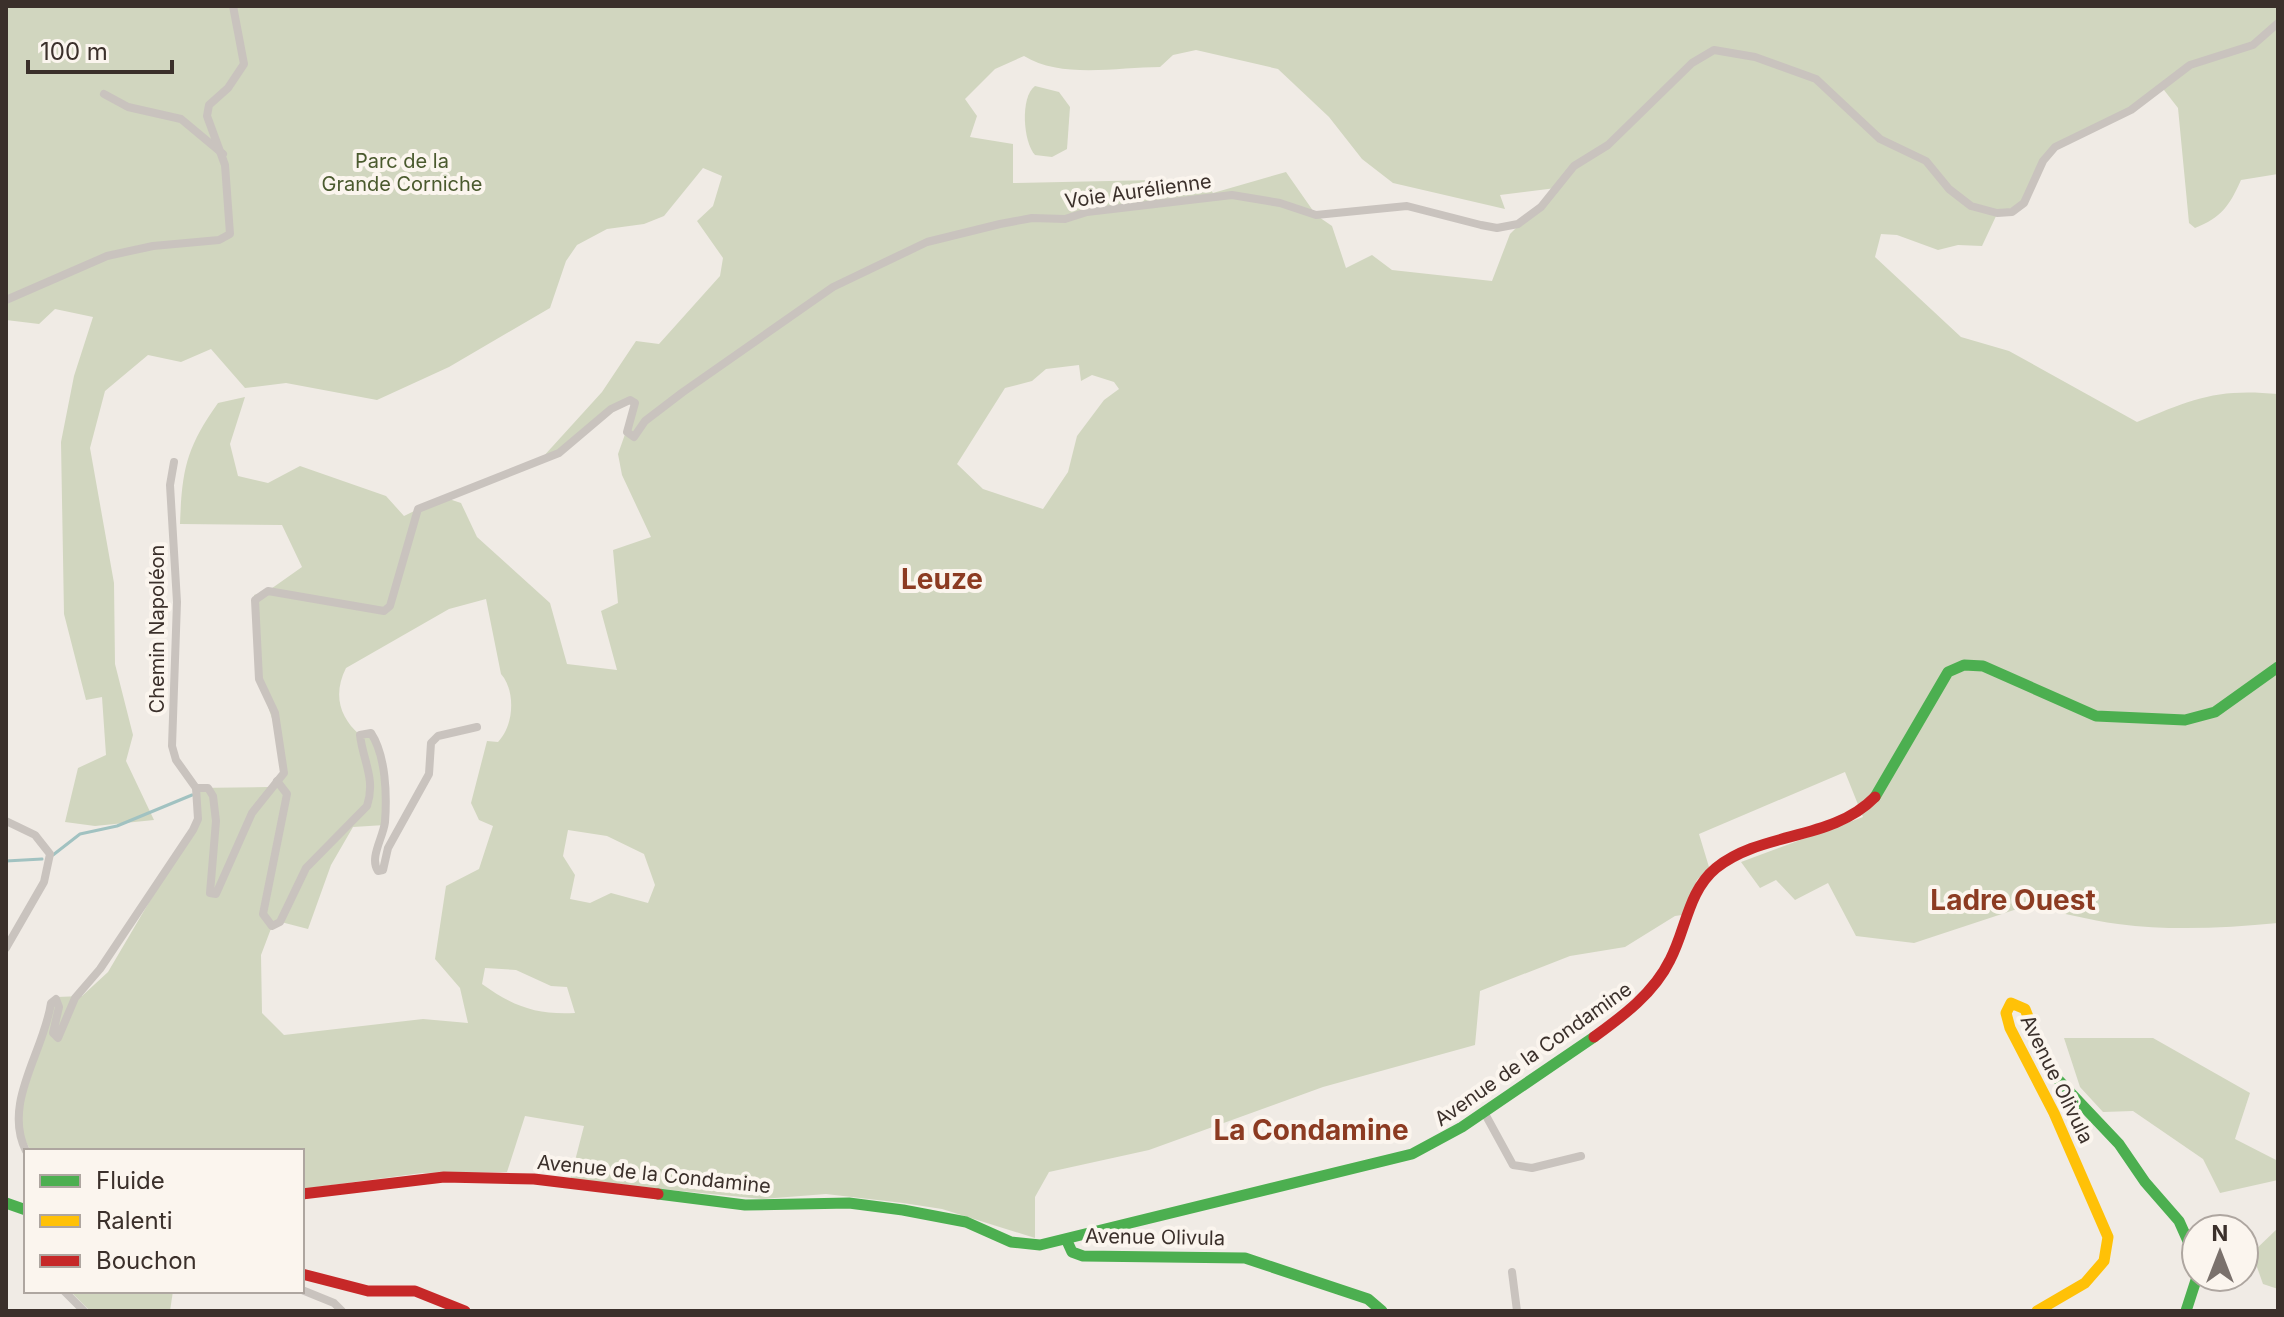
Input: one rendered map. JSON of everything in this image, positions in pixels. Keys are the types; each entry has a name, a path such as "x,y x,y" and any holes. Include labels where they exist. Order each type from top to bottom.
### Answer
{"main road":[{"name":"Avenue de la Condamine","path":"304,1194 444,1177 534,1179 745,1205 849,1203 941,1215 966,1222 1011,1242 1040,1245 1067,1241 1412,1154 1439,1142 1484,1112 1620,1018 1649,992 1668,967 1703,882 1714,868 1760,846 1839,820 1869,805 1948,672 1964,665 1983,666 2061,704 2096,716 2185,720 2215,712 2278,667"},
{"name":"Avenue Olivula","path":"2037,1311 2085,1283 2104,1261 2108,1237 2060,1126 2010,1028 2006,1013 2011,1003 2025,1009 2048,1069 2119,1144 2145,1182 2180,1223"},
{"name":"Avenue Olivula","path":"1067,1241 1072,1252 1083,1256 1245,1258 1368,1299 1382,1311"},
{"path":"304,1275 368,1291 415,1291 465,1311"}],"street":[{"path":"6,300 107,256 153,246 227,237 230,215 223,154 207,116 212,101 228,88 244,64 233,6"},
{"name":"Voie Aurélienne","path":"277,781 284,773 282,749 275,713 259,679 255,600 260,594 268,591 384,611 390,606 418,509 559,453 611,409 630,400 635,403 627,432 634,437 645,421 683,392 833,287 927,242 1032,218 1065,219 1087,212 1220,195 1280,203 1316,215 1407,206 1481,225 1508,226 1529,218 1574,166 1608,145 1692,63 1714,50 1755,57 1816,79 1880,139 1926,161 1949,189 1971,206 1997,213 2012,212 2024,203 2043,161 2055,147 2131,110 2190,65 2253,45 2278,23"},
{"path":"104,94 128,107 181,119 200,133 217,153 223,154"},
{"name":"Chemin Napoléon","path":"174,462 170,485 177,602 172,746 180,767 196,788 208,788 213,796 215,852 208,887 210,893 216,894 252,813 269,787 277,781"},
{"path":"277,781 287,794 263,914 272,926 280,922 306,868 367,806 371,793 370,771 360,735 371,733 382,770 385,825 374,860 378,871 383,870 388,848 429,774 431,743 438,736 477,727"},
{"path":"25,1149 18,1132 19,1103 51,1003 56,999 59,1007 53,1033 58,1038 75,998 100,969 193,830 198,819 196,788"},
{"path":"6,821 35,835 50,854 44,882 6,948"},
{"path":"1484,1112 1513,1165 1532,1168 1581,1156"},
{"path":"1512,1272 1517,1311"},
{"path":"304,1291 334,1303 342,1311"},
{"path":"66,1293 84,1311"}],"green space":[{"name":"Parc de la Grande Corniche","path":"6,6 2278,6 2278,174 2241,180 2228,204 2212,220 2195,228 2189,223 2178,108 2164,90 2154,91 2131,110 2054,148 2024,203 1997,214 1982,246 1958,245 1938,250 1897,235 1881,234 1875,257 1961,337 2009,351 2137,422 2205,397 2238,393 2278,394 2278,923 2158,928 2027,909 2014,910 1914,943 1856,936 1828,883 1795,900 1776,880 1760,888 1741,862 1863,817 1845,772 1699,834 1709,867 1697,880 1682,915 1675,916 1625,947 1570,956 1480,991 1475,1045 1323,1087 1149,1150 1049,1172 1035,1197 1035,1238 942,1209 903,1203 826,1194 762,1199 570,1180 584,1126 525,1116 507,1172 422,1173 304,1189 304,1149 30,1149 22,1135 21,1107 57,997 82,996 108,972 198,819 196,788 269,787 283,773 282,749 259,679 254,595 268,591 302,567 282,525 180,524 184,474 192,447 218,403 245,397 230,444 238,476 268,483 300,466 386,496 404,516 443,497 461,503 477,537 550,603 567,664 617,670 601,611 618,603 613,550 651,537 622,475 618,454 635,406 622,402 574,443 542,458 602,392 636,341 659,344 720,276 723,258 697,221 713,206 722,176 703,168 664,216 644,224 607,229 577,245 566,261 550,308 449,367 377,400 286,383 245,388 211,349 181,362 148,355 105,391 90,448 114,583 115,664 133,735 126,761 154,820 95,826 65,822 78,768 106,755 102,697 86,700 64,614 61,442 74,376 93,317 55,309 39,324 6,320","holes":["1196,50 1278,69 1329,117 1362,159 1393,183 1505,209 1500,195 1556,188 1510,234 1492,281 1392,270 1372,255 1346,268 1332,226 1316,215 1286,172 1213,193 1202,179 1013,183 1013,144 970,137 977,116 965,99 995,69 1024,56 1055,67 1090,70 1160,67 1173,55","1079,365 1081,381 1092,375 1114,382 1119,389 1104,400 1077,436 1068,472 1043,509 983,489 957,464 1005,388 1032,381 1046,369","486,599 501,674 511,699 510,718 498,742 487,741 471,803 479,820 493,826 479,869 446,886 435,959 460,988 468,1023 423,1019 284,1035 262,1013 261,955 272,926 281,922 308,929 331,865 353,827 385,825 382,770 371,733 360,735 347,721 340,704 340,687 346,668 449,609","568,830 607,836 644,854 655,885 648,903 611,893 590,903 570,899 575,875 563,856","485,968 516,970 551,986 567,987 575,1013 549,1013 526,1008 482,984"]},
{"path":"1035,86 1059,92 1070,107 1067,149 1052,157 1035,155 1028,140 1025,109"},
{"path":"2064,1038 2153,1038 2250,1093 2235,1139 2278,1161 2278,1180 2220,1193 2203,1159 2133,1111 2103,1112 2080,1087"},
{"path":"2278,1228 2278,1289 2263,1284 2260,1245"},
{"path":"72,1293 173,1293 170,1311 90,1311"}],"waterway":[{"path":"53,855 80,834 117,826 192,795"},
{"path":"6,861 42,859"}],"traffic: fast":[{"path":"1875,797 1948,672 1964,665 1983,666 2096,716 2185,720 2215,712 2278,667"},
{"path":"2034,1032 2048,1069 2119,1144 2145,1182 2180,1223"},
{"path":"658,1194 745,1205 849,1203 903,1210 966,1222 1011,1242 1040,1245 1412,1154 1462,1127 1594,1037"},
{"path":"6,1203 24,1209"},
{"path":"1067,1241 1072,1252 1083,1256 1245,1258 1368,1299 1382,1311"},
{"path":"2186,1311 2192,1293"}],"traffic: slow":[{"path":"2034,1032 2025,1009 2011,1003 2006,1013 2010,1028 2054,1113 2108,1237 2104,1261 2085,1283 2037,1311"}],"traffic: jam":[{"path":"1594,1037 1627,1012 1663,972 1699,888 1716,868 1754,847 1838,821 1858,811 1875,797"},
{"path":"304,1194 444,1177 534,1179 658,1194"},
{"path":"304,1275 368,1291 415,1291 465,1311"}],"district":[{"name":"Leuze","path":"942,579"},
{"name":"Ladre Ouest","path":"2013,900"},
{"name":"La Condamine","path":"1311,1130"}]}
